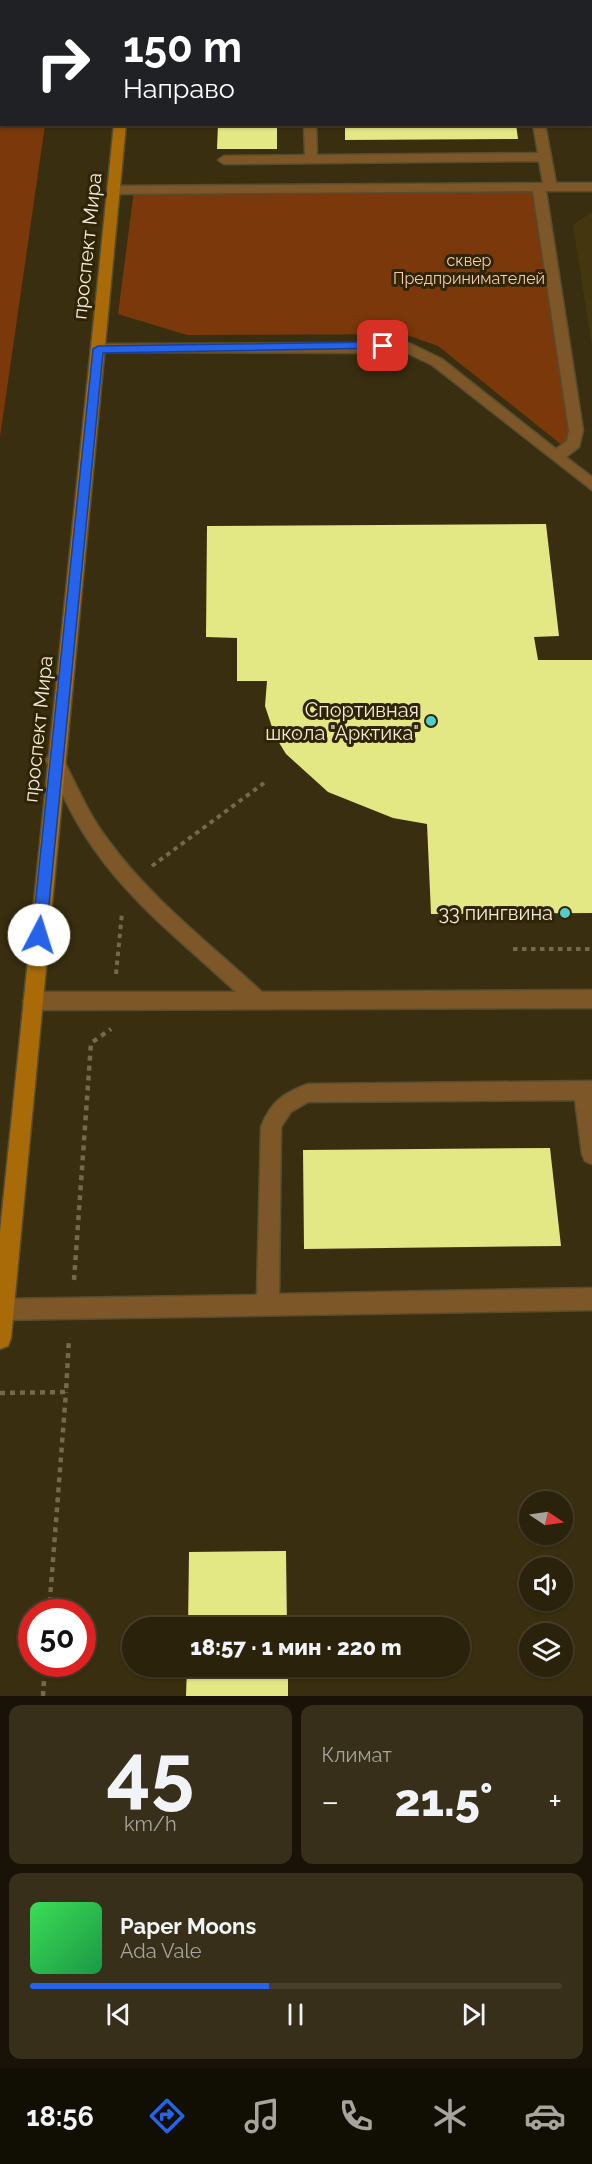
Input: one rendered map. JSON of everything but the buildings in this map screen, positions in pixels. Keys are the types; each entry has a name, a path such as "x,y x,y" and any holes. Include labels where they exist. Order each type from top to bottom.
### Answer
{"main road":[{"name":"проспект Мира","path":"0,1338 120,126"}],"lane":[{"path":"310,126 311,159"},
{"path":"539,126 576,430 574,443 556,456"},
{"path":"224,160 544,157"},
{"path":"114,190 592,187"},
{"path":"98,349 409,348 437,362 592,484"},
{"path":"56,760 76,806 102,846 132,881 258,1000"},
{"path":"33,1001 592,999"},
{"path":"268,1305 270,1127 277,1110 290,1099 308,1093 588,1090 592,1154"},
{"path":"3,1310 592,1299"}],"path":[{"path":"50,1599 91,1043 111,1032 122,911 117,894 264,783"},
{"path":"513,949 592,949"},
{"path":"0,1393 66,1392"},
{"path":"43,1696 44,1677"}],"shaded area":[{"path":"592,212 592,347 573,225"}],"green space":[{"path":"0,126 45,126 0,437"},
{"name":"сквер Предпринимателей","path":"539,187 574,418 568,450 438,346 404,334 187,335 118,314 134,190"}],"place":[{"name":"Спортивная школа \"Арктика\"","path":"431,721"},
{"name":"33 пингвина","path":"565,913"}],"route":[{"path":"39,935 98,349 383,346"}]}
